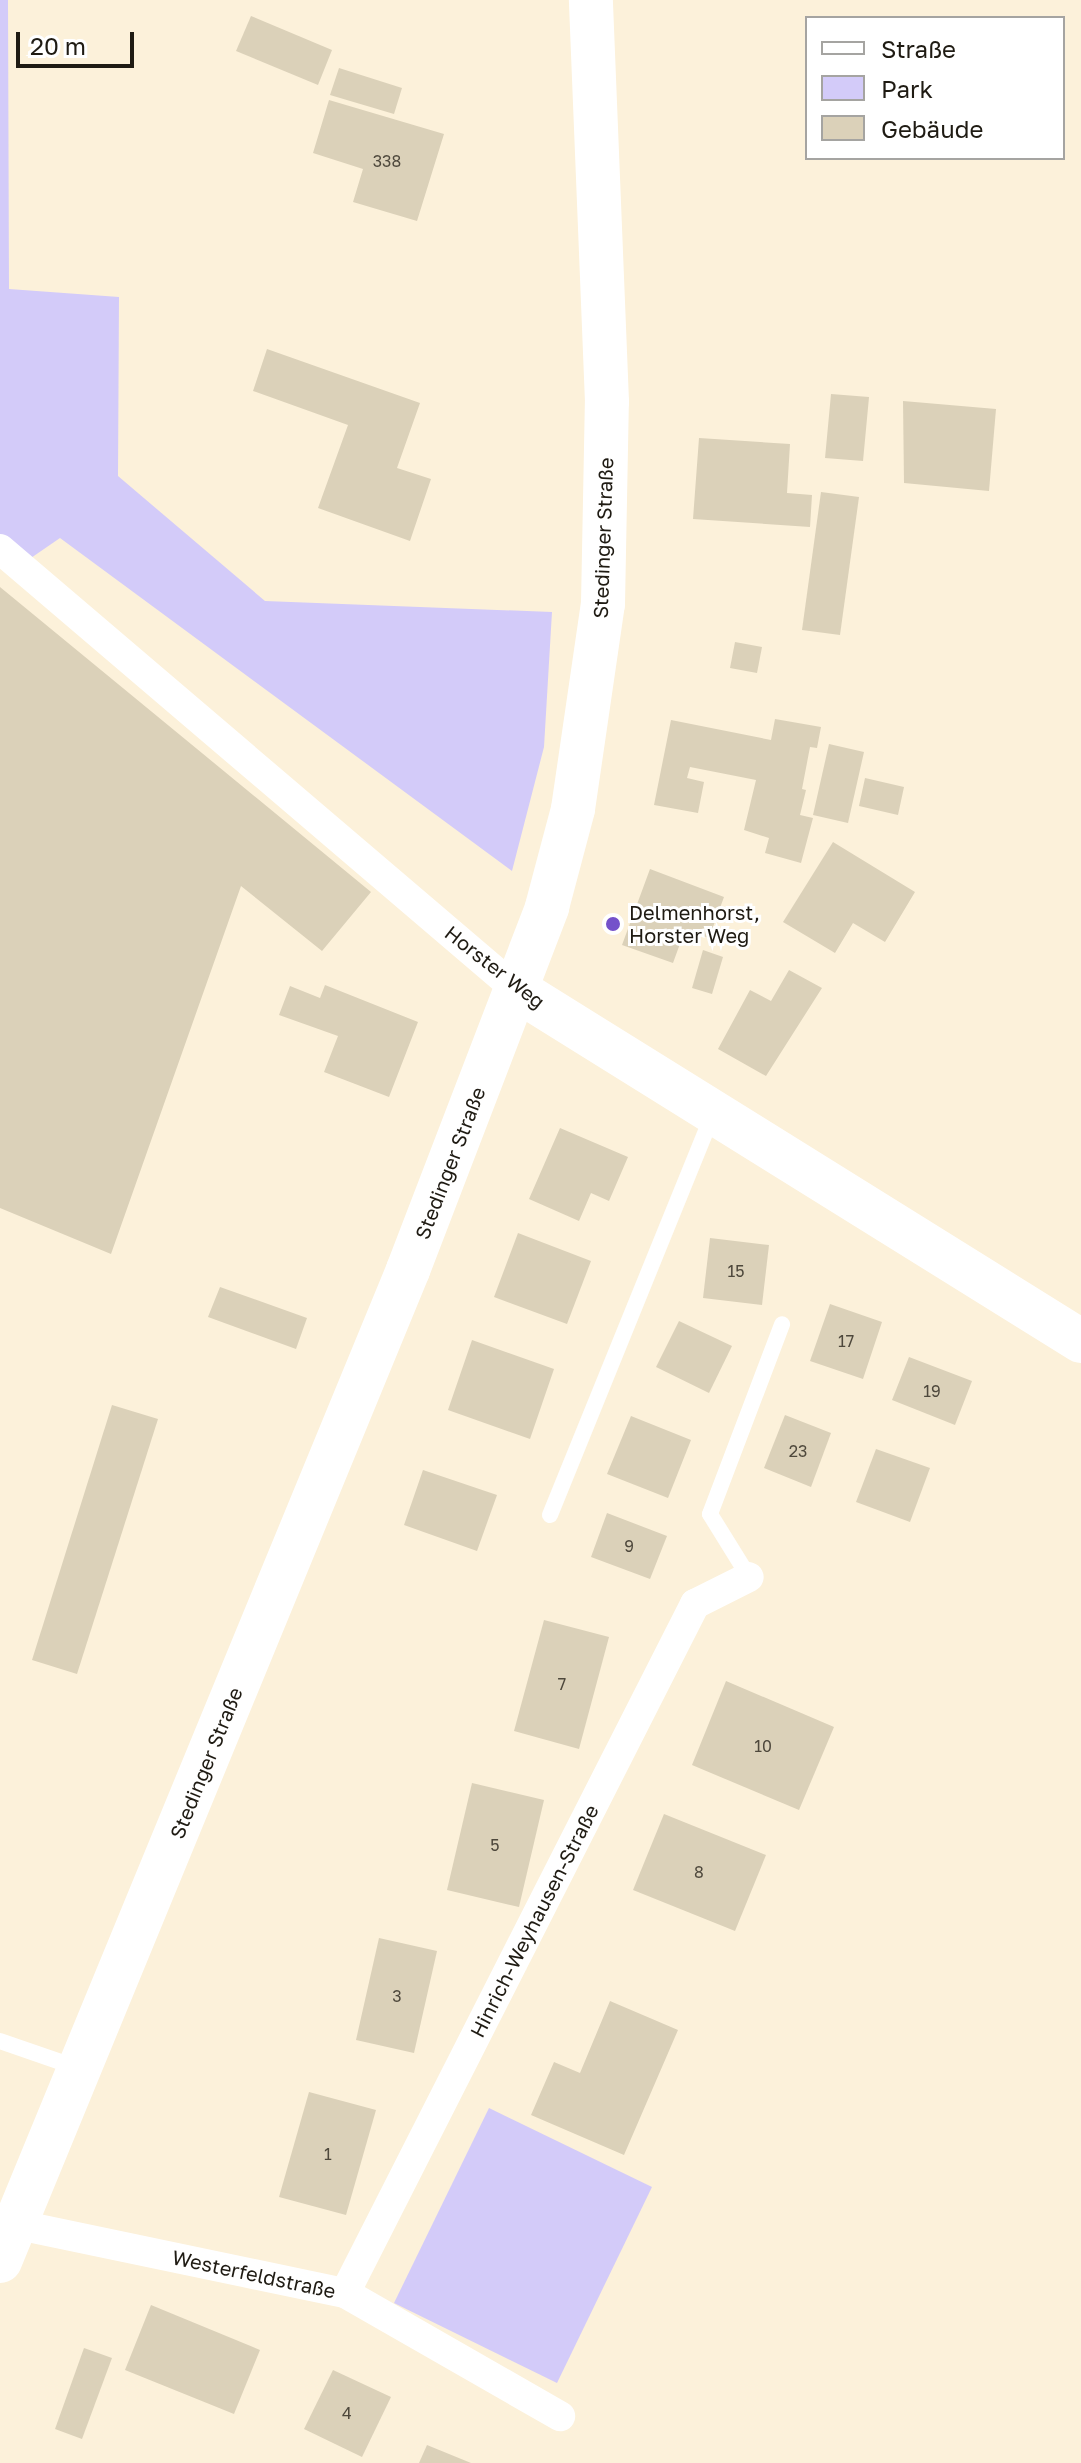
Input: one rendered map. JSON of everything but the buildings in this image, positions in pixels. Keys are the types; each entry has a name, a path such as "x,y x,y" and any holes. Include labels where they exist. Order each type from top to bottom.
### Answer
{"main road":[{"name":"Stedinger Straße","path":"7,2242 408,1270 547,907 573,809 603,604 607,402 591,0"},
{"name":"Horster Weg","path":"517,990 1081,1341"}],"street":[{"name":"Horster Weg","path":"0,549 517,990"},
{"name":"Hinrich-Weyhausen-Straße","path":"345,2293 695,1604 749,1577"},
{"name":"Westerfeldstraße","path":"7,2242 345,2293 560,2416"}],"lane":[{"path":"550,1515 713,1111"},
{"path":"749,1577 710,1514 782,1324"},
{"path":"0,2041 80,2069"}],"green space":[{"path":"0,0 8,0 9,289 119,297 118,476 265,601 552,612 544,747 512,871 60,538 28,560 0,535"},
{"path":"489,2108 652,2187 557,2383 394,2303"}],"place":[{"name":"Delmenhorst, Horster Weg","path":"613,924"}]}
